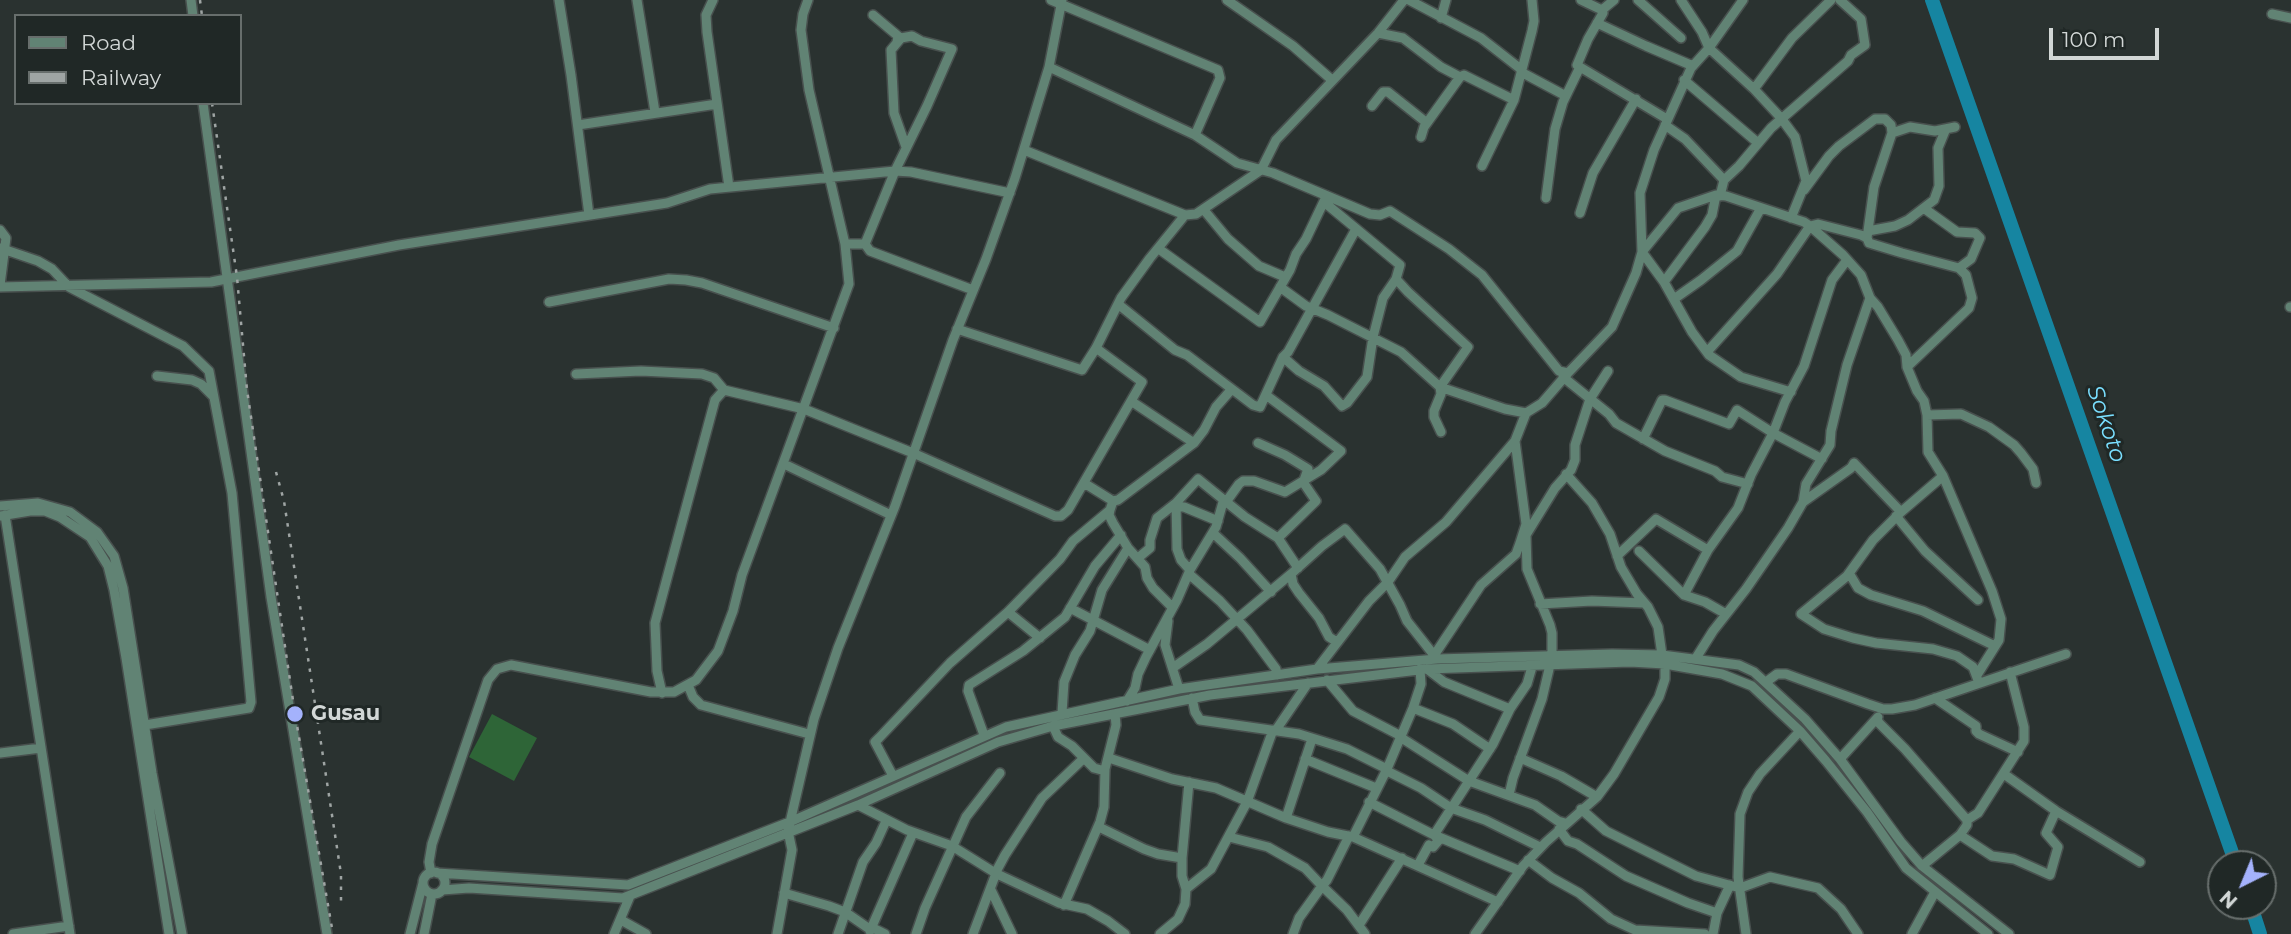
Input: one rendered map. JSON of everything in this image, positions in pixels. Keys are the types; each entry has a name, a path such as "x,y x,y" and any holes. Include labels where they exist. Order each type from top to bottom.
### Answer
{"street":[{"path":"559,0 589,215"},
{"path":"638,0 656,112"},
{"path":"442,890 443,878 434,873 429,862 432,844 488,680 497,669 511,665 662,693 674,692 688,685 702,673 718,651 733,611 742,575 849,284 845,244 809,90 802,39 803,14 808,0"},
{"path":"1051,0 1218,70 1220,78 1195,135"},
{"path":"1227,0 1293,46 1332,80"},
{"path":"1024,150 1185,215 1196,214 1261,170 1276,139 1406,0 1481,38 1522,71 1566,96"},
{"path":"1441,18 1446,0"},
{"path":"1482,166 1514,100 1534,21 1532,0"},
{"path":"1581,0 1600,6 1614,0"},
{"path":"1638,0 1681,38"},
{"path":"1681,0 1709,48 1754,89 1795,137 1805,173 1803,191"},
{"path":"1317,669 1410,552 1464,503 1515,441 1526,413 1542,403 1612,327 1628,293 1642,252 1640,192 1654,150 1684,80 1743,0"},
{"path":"1754,89 1792,38 1831,0"},
{"path":"1664,282 1705,227 1724,180 1781,118 1865,45 1861,19 1840,0"},
{"path":"711,1 706,15 706,32 729,187"},
{"path":"777,934 792,850 789,831 809,734 838,648 891,514 957,329 1010,193 1049,67 1062,3"},
{"path":"1600,6 1603,13 1588,38 1577,65 1636,99 1666,122 1724,180"},
{"path":"2272,14 2291,18"},
{"path":"873,15 898,36 897,44"},
{"path":"1597,23 1693,66"},
{"path":"1378,33 1403,38 1433,63 1460,77"},
{"path":"864,244 895,170 906,147 952,49 912,36 901,38 891,50 894,113 906,147"},
{"path":"1049,67 1195,135 1237,163 1261,170 1325,199 1370,214 1380,215 1390,211 1449,249 1482,275 1559,371 1616,423 1665,451 1715,471 1722,477 1748,484"},
{"path":"1546,198 1555,129 1566,96 1580,68"},
{"path":"1422,137 1421,133 1427,123 1464,75 1514,100"},
{"path":"1684,80 1758,143"},
{"path":"1372,106 1383,92 1388,92 1427,123"},
{"path":"1580,213 1593,173 1636,99"},
{"path":"578,125 717,104"},
{"path":"203,105 271,597 327,934"},
{"path":"1791,218 1803,191 1829,156 1875,119 1885,119 1891,125 1892,133 1874,187 1867,234 1870,243 1959,268 1966,275 1972,303 1907,366"},
{"path":"1892,133 1910,128 1945,131 1955,127"},
{"path":"1707,352 1777,274 1810,226 1818,224 1867,234 1895,226 1925,209 1938,192 1938,148 1945,131"},
{"path":"0,230 6,238 2,249 0,286 69,287 211,282 399,245 667,203 696,192 729,187 895,170 1010,193"},
{"path":"1642,252 1681,205 1718,195 1810,226 1861,275 1870,298 1906,355 1907,366 1924,401 1928,452 1943,476 1992,591 2001,619 1998,640 1978,679"},
{"path":"1283,357 1300,372 1324,386 1342,406 1350,400 1367,377 1383,298 1396,279 1400,265 1325,199"},
{"path":"1159,249 1260,322 1325,199"},
{"path":"1674,299 1737,251 1761,208"},
{"path":"1925,209 1957,232 1975,233 1980,238 1971,259 1959,268"},
{"path":"1205,210 1228,239 1259,266 1285,277"},
{"path":"957,329 1079,370 1085,368 1118,304 1150,258 1185,215"},
{"path":"1118,304 1231,390 1260,407 1283,357 1356,229"},
{"path":"845,244 864,244 870,251 973,290"},
{"path":"2,249 38,261 52,269 69,287 183,346 209,371 232,493 251,702 248,708 145,725"},
{"path":"1642,252 1707,352 1721,365 1741,377 1791,392"},
{"path":"1684,595 1708,550 1738,508 1809,354 1832,280 1847,260"},
{"path":"549,302 669,279 687,280 834,328"},
{"path":"1396,279 1468,347 1440,387 1441,394 1434,417 1441,432"},
{"path":"1280,287 1306,306 1401,352 1440,387 1526,413"},
{"path":"1696,658 1788,528 1802,502 1806,484 1830,445 1847,365 1870,298"},
{"path":"576,374 641,371 702,374 714,378 724,390 804,409 913,453 1055,516 1061,516 1068,510 1142,382 1096,348"},
{"path":"1436,657 1481,585 1516,554 1524,533 1570,470 1575,460 1575,445 1590,398 1608,370"},
{"path":"157,376 192,380 208,389 214,397"},
{"path":"662,693 657,671 655,623 715,400 724,390"},
{"path":"893,776 876,742 950,663 1008,612 1060,559 1073,541 1118,500 1194,443 1216,407 1231,390"},
{"path":"1127,701 1150,650 1213,533 1223,502 1226,502 1243,481 1254,481 1285,492 1321,470 1341,451 1266,395"},
{"path":"1643,439 1662,400 1665,400 1729,424 1737,411 1822,459"},
{"path":"1131,401 1194,443"},
{"path":"1927,415 1961,414 1989,427 2021,453 2033,469 2036,483"},
{"path":"1509,795 1542,699 1551,661 1552,633 1527,569 1525,524 1515,441"},
{"path":"1258,443 1285,454 1307,469 1303,482"},
{"path":"1802,502 1851,468 1854,463 1899,514 1925,551 1978,600"},
{"path":"784,464 891,514"},
{"path":"1476,934 1528,860 1562,826 1597,797 1614,774 1659,697 1665,679 1658,627 1616,556 1614,541 1592,503 1566,474"},
{"path":"1943,476 1873,540 1849,573 1801,614 1824,629 1853,638 1944,651 1973,667 1978,679"},
{"path":"1138,558 1150,548 1157,518 1175,505 1198,479 1278,538 1294,571 1293,584 1319,618 1329,637 1336,642"},
{"path":"1278,538 1316,501 1303,482"},
{"path":"1084,483 1112,506"},
{"path":"1175,505 1218,521"},
{"path":"1175,505 1177,549 1181,561 1247,630 1278,675"},
{"path":"1112,506 1109,515 1128,548 1145,567 1147,578 1170,611 1166,645 1179,689"},
{"path":"13,934 70,930 2,513 30,511 61,517 90,537 108,566 120,599 182,934"},
{"path":"1616,556 1656,519 1708,550"},
{"path":"1174,667 1207,644 1345,529 1380,569 1407,621 1436,657"},
{"path":"1213,533 1271,592"},
{"path":"984,735 968,691 969,685 1040,638 1065,617 1095,566 1121,535"},
{"path":"1062,713 1064,682 1075,655 1090,631 1102,590 1128,548"},
{"path":"1639,551 1684,595 1705,602 1726,614"},
{"path":"1849,573 1858,588 1871,595 1923,611 1995,646"},
{"path":"120,599 169,934"},
{"path":"1540,604 1592,601 1643,603"},
{"path":"1070,608 1150,650"},
{"path":"1008,612 1040,638"},
{"path":"410,934 424,878 434,873 628,886 792,821 984,735 1062,713 1179,689 1317,669 1436,657 1551,661 1612,654 1664,660 1747,682 1800,731 1850,789 1906,867 1988,934"},
{"path":"1766,682 1777,674 1786,674 1880,708 1899,708 1935,698 1978,679 2066,654"},
{"path":"1664,660 1696,658 1740,665 1754,672 1805,719 1840,759 1922,866 2009,934"},
{"path":"423,883 426,891 432,894 442,890 469,888 617,898 630,896 858,805 998,742 1053,726 1236,691 1424,669 1532,667 1551,661"},
{"path":"1434,835 1490,749 1510,709 1527,684 1532,667"},
{"path":"1293,934 1299,918 1327,880 1386,769 1413,708 1424,669"},
{"path":"1424,669 1444,682 1510,709"},
{"path":"1967,820 1978,813 2024,741 2025,735 2010,672"},
{"path":"1327,680 1353,711 1400,736 1469,781 1535,805 1558,821 1568,841 1626,876 1717,914"},
{"path":"1186,889 1211,869 1247,802 1274,730 1308,683"},
{"path":"688,685 693,697 701,705 809,734"},
{"path":"1192,698 1200,720 1274,730 1347,749 1421,788 1451,808 1485,820 1540,847"},
{"path":"1935,698 1976,726 1979,734 2018,752"},
{"path":"1413,708 1453,724 1490,749"},
{"path":"1840,759 1877,719 1880,708"},
{"path":"1064,905 1099,827 1104,807 1105,771 1116,725 1115,714"},
{"path":"1877,719 1967,820 1967,825 1960,835 1922,866"},
{"path":"1053,726 1058,737 1072,746 1094,768 1105,771"},
{"path":"1746,934 1735,887 1740,814 1748,792 1760,774 1800,731"},
{"path":"1286,818 1312,739"},
{"path":"0,753 41,748"},
{"path":"973,934 1005,855 1042,798 1084,758"},
{"path":"1109,758 1126,765 1216,788 1286,818 1351,837 1498,902"},
{"path":"1520,758 1561,776 1597,797"},
{"path":"1305,759 1376,788"},
{"path":"916,934 952,846 975,803 1000,774"},
{"path":"2004,774 2056,811 2140,862"},
{"path":"1160,934 1182,913 1185,904 1182,859 1189,782"},
{"path":"1369,802 1434,835 1520,871"},
{"path":"858,805 913,833 952,846 997,874 1064,905 1087,909 1125,934"},
{"path":"1581,809 1614,836 1696,876 1735,887 1770,877 1818,888 1841,909 1857,934"},
{"path":"1960,835 1992,856 2014,859 2050,875 2058,845 2046,832 2056,811"},
{"path":"838,934 863,862 886,821"},
{"path":"1099,827 1158,855 1182,859"},
{"path":"870,930 913,833"},
{"path":"1418,865 1429,845 1433,847 1439,840 1434,835"},
{"path":"1229,837 1268,847 1305,868 1330,892 1365,934"},
{"path":"1359,925 1402,858"},
{"path":"1528,860 1579,893 1612,919 1635,930 1705,934"},
{"path":"1713,934 1717,914 1735,887"},
{"path":"991,890 1012,934"},
{"path":"1912,934 1935,892"},
{"path":"784,893 818,901 845,913 870,930 885,934"},
{"path":"424,934 432,894"},
{"path":"614,934 630,896"},
{"path":"621,920 646,934"}],"green space":[{"path":"492,714 537,738 514,781 469,757"}],"waterway":[{"name":"Sokoto","path":"1932,0 2231,850"},
{"name":"Sokoto","path":"2256,920 2260,934"}],"railway":[{"path":"200,0 202,14"},
{"path":"212,105 237,277 247,390 295,714 333,934"},
{"path":"276,472 284,501 341,874 341,901"}],"place":[{"name":"Gusau","path":"295,714"}]}
